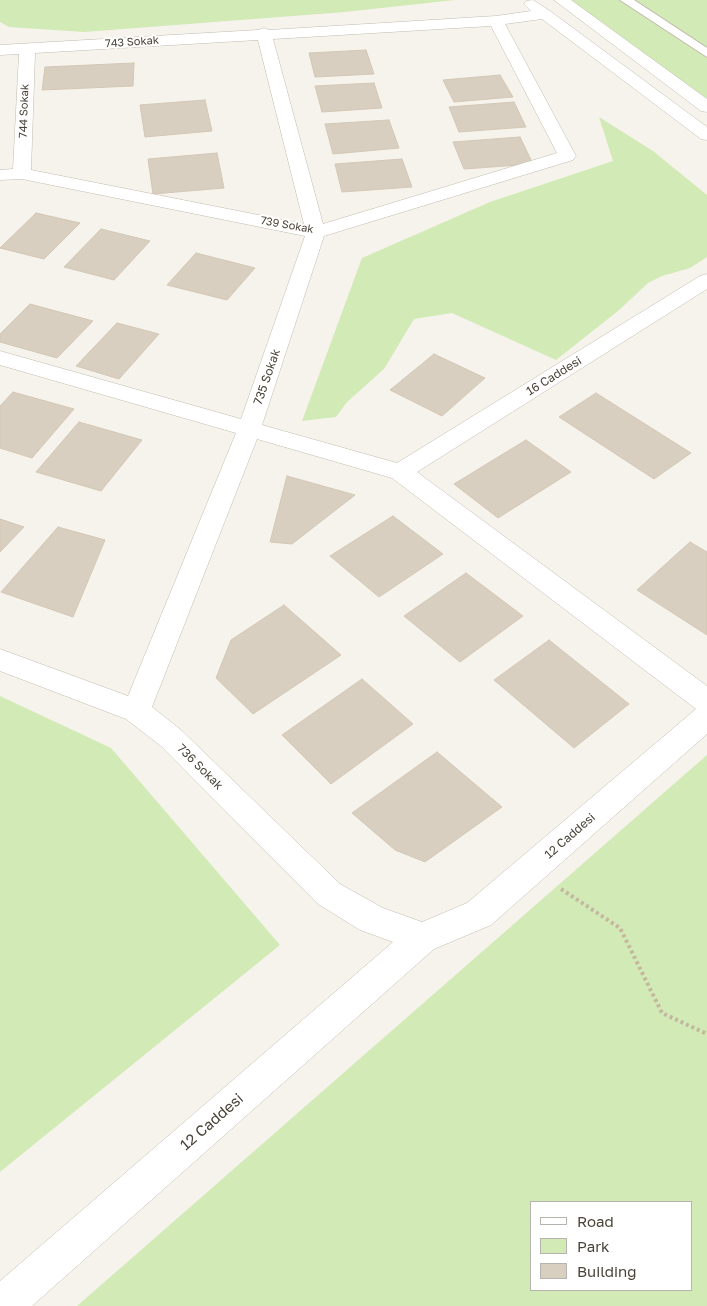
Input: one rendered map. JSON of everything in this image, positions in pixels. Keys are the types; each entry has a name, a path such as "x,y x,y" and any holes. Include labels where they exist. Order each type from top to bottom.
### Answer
{"street":[{"path":"526,0 707,135"},
{"path":"561,0 707,107"},
{"name":"743 Sokak","path":"0,50 264,33 496,21 545,14"},
{"name":"739 Sokak","path":"0,175 22,174 316,232 567,156 496,21"},
{"path":"264,33 316,232"},
{"name":"744 Sokak","path":"22,174 27,48"},
{"name":"735 Sokak","path":"136,711 249,428 316,232"},
{"name":"16 Caddesi","path":"400,472 707,280"},
{"path":"0,358 400,472 707,702"},
{"name":"736 Sokak","path":"0,660 136,711 171,738 329,894 372,919 422,938"},
{"name":"12 Caddesi","path":"2,1306 422,938 479,914 707,717"}],"lane":[{"path":"626,0 707,53"}],"path":[{"path":"532,869 620,928 662,1013 707,1034"}],"green space":[{"path":"0,0 455,0 345,12 84,32 9,27 0,22"},
{"path":"570,0 707,0 707,99"},
{"path":"599,117 653,151 707,195 707,257 690,268 662,276 648,283 618,311 556,360 452,313 414,319 384,369 347,402 336,417 302,421 362,258 490,202 613,161"},
{"path":"0,696 111,748 280,945 0,1172"},
{"path":"707,755 707,1306 77,1306"}],"building":[{"path":"366,50 374,74 315,77 309,53"},
{"path":"134,63 133,86 42,90 45,67"},
{"path":"500,75 513,97 454,102 443,80"},
{"path":"374,83 382,108 322,112 315,86"},
{"path":"205,100 212,131 145,137 140,105"},
{"path":"514,102 526,127 459,132 449,107"},
{"path":"389,120 399,148 333,154 325,124"},
{"path":"520,137 533,164 464,169 453,142"},
{"path":"217,153 224,188 153,194 148,159"},
{"path":"402,159 412,187 342,192 335,164"},
{"path":"36,213 80,223 44,259 0,248"},
{"path":"101,229 150,241 114,280 64,267"},
{"path":"196,253 255,268 227,300 167,285"},
{"path":"30,304 93,321 57,358 0,342 0,334"},
{"path":"117,323 159,334 119,379 76,366"},
{"path":"434,354 485,378 442,416 390,390"},
{"path":"13,392 74,409 32,458 0,448 0,406"},
{"path":"596,393 691,453 654,479 559,417"},
{"path":"79,422 142,440 101,491 36,472"},
{"path":"526,440 571,472 498,518 454,484"},
{"path":"287,476 355,495 292,544 270,542"},
{"path":"393,516 443,554 379,597 330,556"},
{"path":"0,519 24,527 0,552"},
{"path":"58,527 105,540 73,617 1,592"},
{"path":"690,542 707,552 707,635 637,590"},
{"path":"466,573 523,616 460,662 404,616"},
{"path":"284,605 341,655 253,714 216,678 231,640"},
{"path":"549,640 629,704 574,748 494,680"},
{"path":"362,679 413,724 331,784 282,735"},
{"path":"437,752 502,807 425,862 395,850 352,813"}]}
